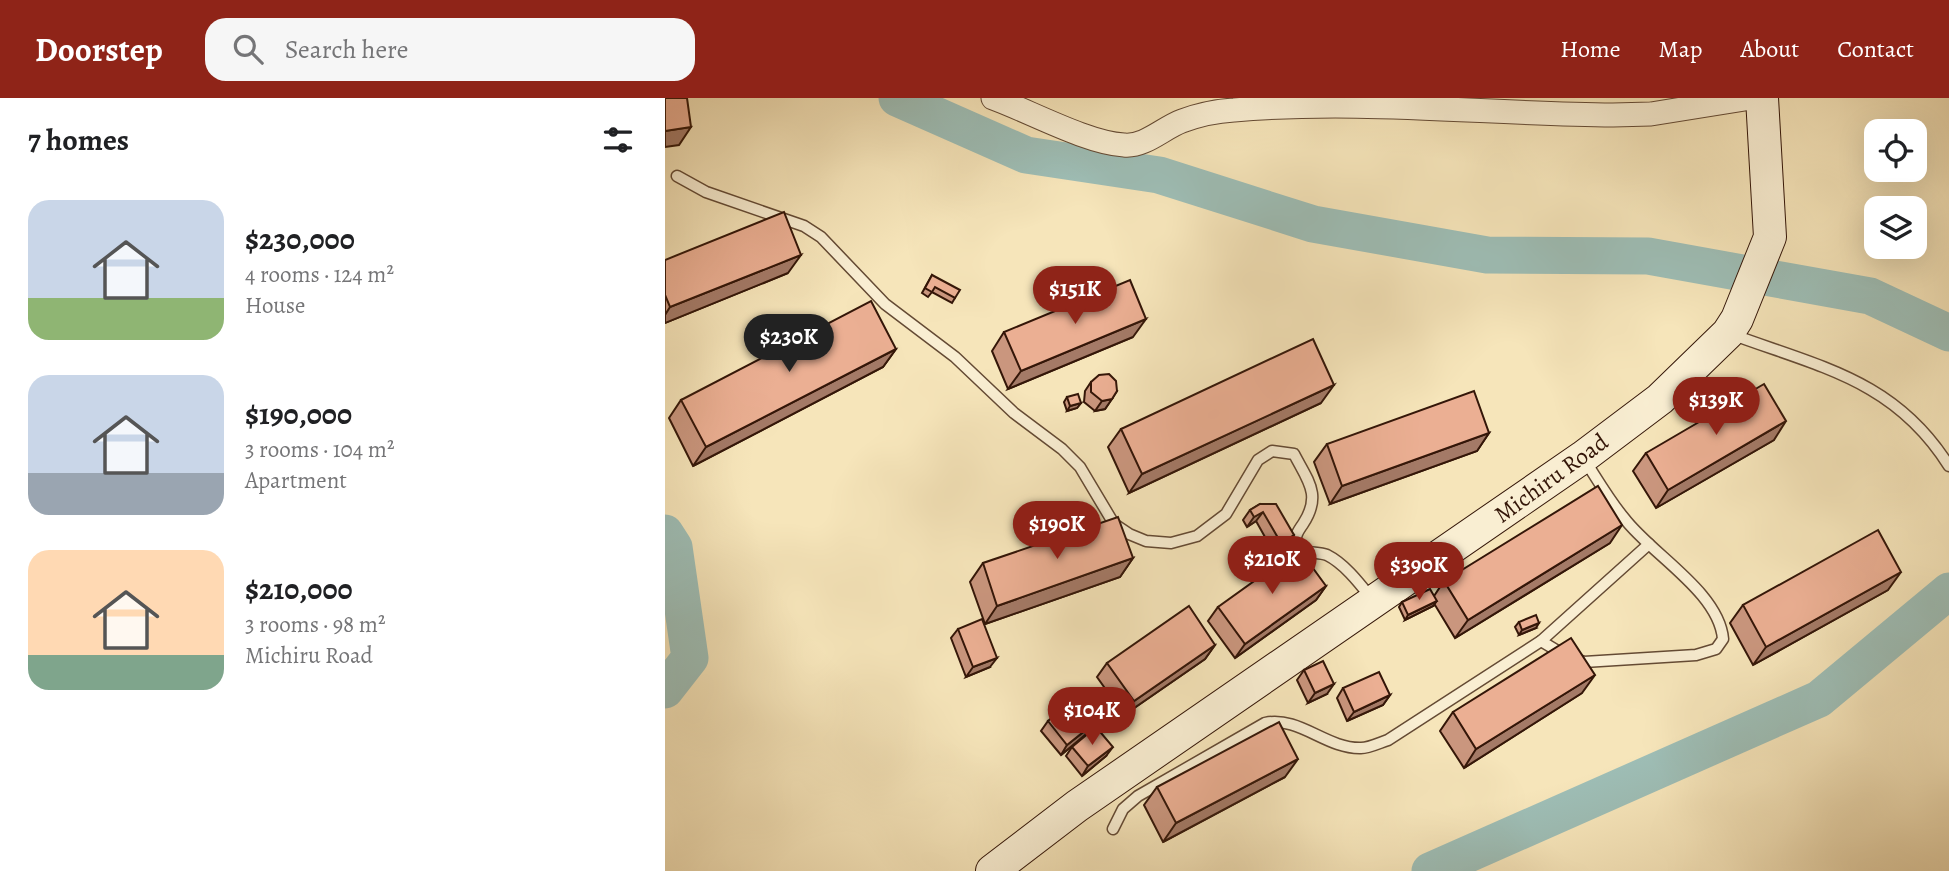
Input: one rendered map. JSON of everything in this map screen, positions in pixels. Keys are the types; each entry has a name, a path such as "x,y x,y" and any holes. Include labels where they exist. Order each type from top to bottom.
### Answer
{"street":[{"path":"993,98 1088,136 1124,145 1144,141 1179,122 1200,115 1234,110 1348,108 1613,115 1651,114 1751,98"},
{"name":"Michiru Road","path":"992,871 1077,806 1372,599 1474,534 1660,400 1733,326 1770,237 1762,98"}],"lane":[{"path":"677,176 706,192 804,226 821,237 885,304 955,357 1014,413 1062,449 1080,467 1114,524 1129,534 1146,541 1171,543 1197,536 1226,514 1258,460 1272,451 1294,453 1314,499 1312,510 1295,537 1295,544 1304,551 1325,554 1338,562 1372,599"},
{"path":"1733,326 1865,384 1895,404 1937,447 1949,466"},
{"path":"1541,641 1566,656 1584,662 1696,655 1716,649 1723,639 1723,631 1712,610 1679,571 1625,520 1583,457"},
{"path":"1113,829 1123,809 1137,796 1265,723 1279,720 1337,746 1363,748 1388,740 1541,641 1649,544"}],"building":[{"path":"665,98 687,98 691,127 665,131"},
{"path":"784,212 801,255 670,307 665,295 665,260"},
{"path":"932,275 960,290 955,298 935,287 932,292 925,288"},
{"path":"1130,280 1146,319 1021,371 1004,332"},
{"path":"871,301 896,349 706,447 681,400"},
{"path":"1313,339 1334,385 1142,474 1121,429"},
{"path":"1109,374 1116,381 1117,391 1112,399 1102,401 1091,392 1091,382 1099,375"},
{"path":"1764,384 1786,421 1668,490 1646,453"},
{"path":"1474,391 1489,433 1342,486 1327,444"},
{"path":"1078,394 1081,403 1070,406 1067,397"},
{"path":"1598,486 1622,525 1468,620 1444,581"},
{"path":"1260,504 1276,504 1294,535 1281,543 1263,512 1254,517 1250,510"},
{"path":"1118,517 1133,558 997,606 983,563"},
{"path":"1878,530 1901,572 1766,647 1743,605"},
{"path":"1299,549 1326,586 1245,644 1218,607"},
{"path":"1430,589 1437,601 1408,615 1402,602"},
{"path":"1189,606 1215,645 1134,701 1107,663"},
{"path":"1536,615 1539,623 1522,630 1519,622"},
{"path":"982,619 997,658 973,667 958,629"},
{"path":"1571,638 1595,675 1476,749 1453,712"},
{"path":"1323,661 1334,684 1315,693 1304,670"},
{"path":"1379,672 1390,695 1354,712 1343,688"},
{"path":"1072,701 1092,725 1067,745 1048,721"},
{"path":"1279,722 1298,759 1176,823 1157,787"},
{"path":"1096,727 1113,747 1088,766 1072,747"}],"waterway":[{"path":"897,98 1026,155 1159,175 1313,224 1487,255 1648,256 1870,296 1949,333"},
{"path":"665,533 674,547 690,658 665,690"},
{"path":"1430,871 1819,699 1949,591"}]}
